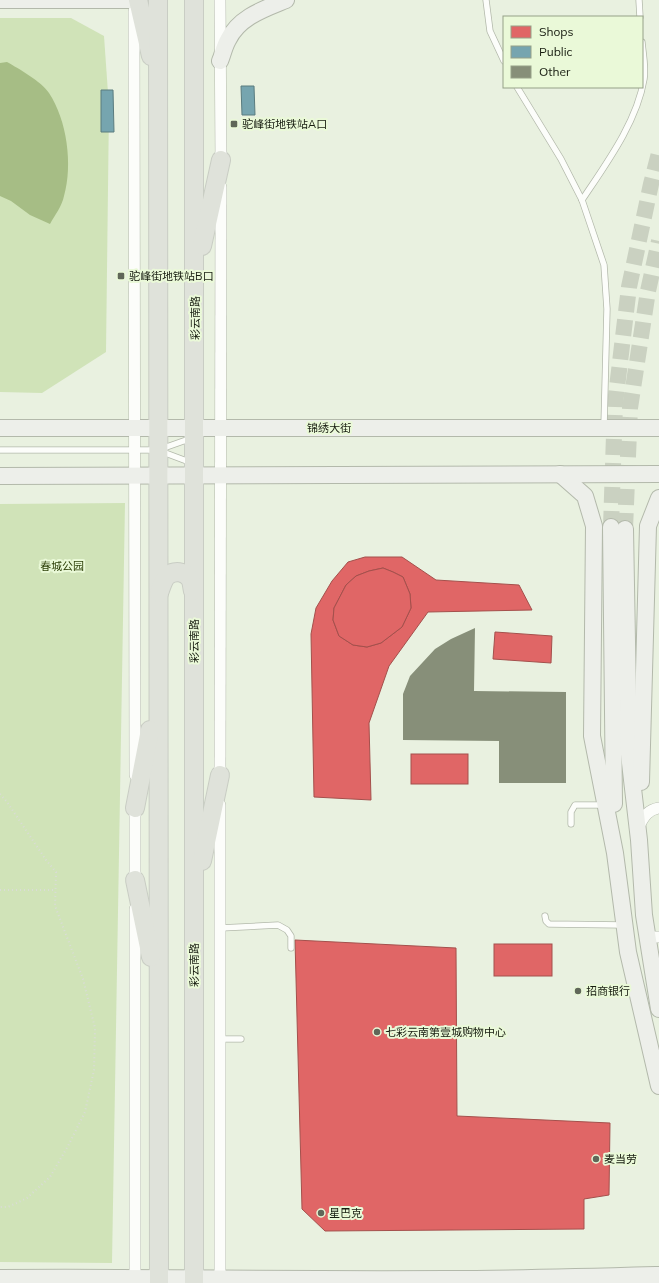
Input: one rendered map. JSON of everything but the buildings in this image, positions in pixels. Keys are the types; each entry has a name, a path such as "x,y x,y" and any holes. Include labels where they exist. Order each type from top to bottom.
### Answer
{"main road":[{"path":"0,0 134,0"},
{"path":"138,0 158,90"},
{"path":"158,0 159,1280"},
{"name":"彩云南路","path":"194,0 194,433 203,470 194,596 194,1281"},
{"path":"220,61 228,40 239,25 256,12 286,0"},
{"path":"195,278 221,160"},
{"name":"锦绣大街","path":"0,428 158,428 194,433 220,428 659,428"},
{"path":"0,476 158,475 203,470 659,474"},
{"path":"560,474 585,496 594,526 592,736 616,853"},
{"path":"639,833 648,526 659,498"},
{"path":"659,1009 653,937 644,915 639,833 629,754 618,528 612,764 616,853 628,952 659,1086"},
{"path":"158,594 166,577 176,572 185,574 191,580 194,596"},
{"path":"135,808 158,690"},
{"path":"194,897 220,775"},
{"path":"135,880 159,995"},
{"path":"0,1278 220,1281 659,1275"}],"street":[{"path":"134,0 135,1280"},
{"path":"220,0 220,428 203,470 220,775 220,1281"},
{"path":"639,833 644,815 652,809 659,808"}],"lane":[{"path":"486,0 490,31 503,59"},
{"path":"639,0 640,16"},
{"path":"643,60 643,83"},
{"path":"518,88 561,159 582,200 604,265 607,309 604,428"},
{"path":"582,200 613,153 639,101 642,88"},
{"path":"158,450 194,433"},
{"path":"0,450 158,450 203,470"},
{"path":"571,824 571,812 575,805 606,805"},
{"path":"545,916 546,921 549,924 625,925"},
{"path":"220,928 278,925 287,930 291,936 291,948"},
{"path":"220,1039 241,1040"}],"path":[{"path":"0,794 56,872 55,906 83,979 94,1028 94,1070 85,1112 68,1146 50,1177 27,1198 8,1207 0,1207"},
{"path":"0,890 55,890"}],"green space":[{"path":"0,18 71,18 104,36 109,107 106,352 42,393 0,392"},
{"name":"春城公园","path":"125,503 112,1263 0,1262 0,504"}],"shaded area":[{"path":"7,62 41,84 49,93 60,116 64,129 68,157 67,184 62,203 50,224 30,215 11,201 0,196 0,63"}],"tunnel":[{"path":"611,527 615,404 629,287 659,153"},
{"path":"625,529 630,408 648,291 659,241"}],"place":[{"name":"驼峰街地铁站A口","path":"234,124"},
{"name":"驼峰街地铁站B口","path":"121,276"},
{"name":"招商银行","path":"578,991"},
{"name":"七彩云南第壹城购物中心","path":"377,1032"},
{"name":"麦当劳","path":"596,1159"},
{"name":"星巴克","path":"321,1213"}]}
